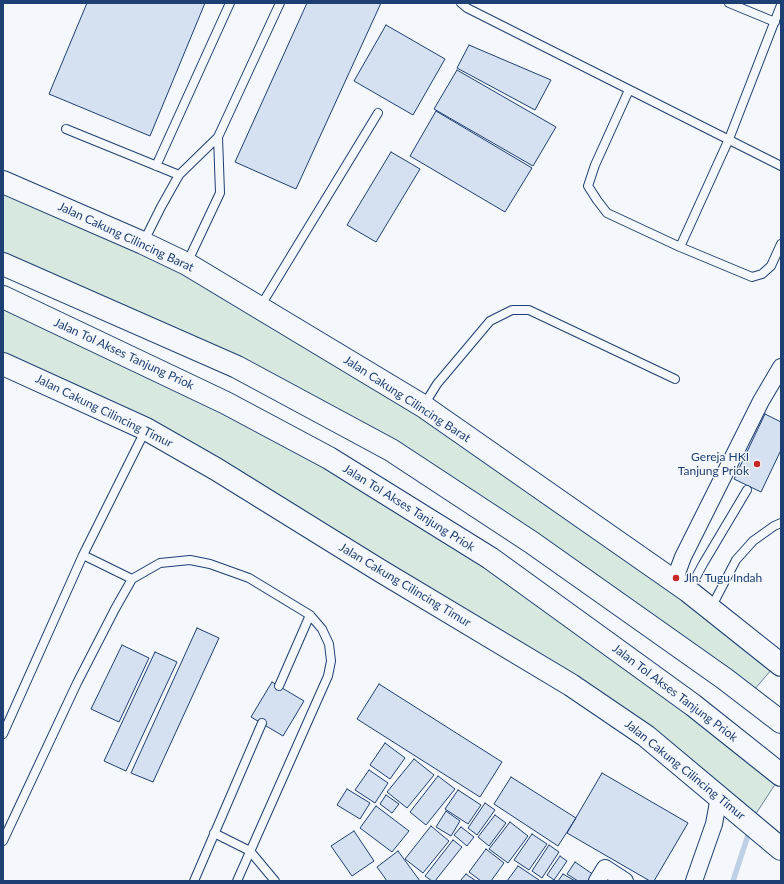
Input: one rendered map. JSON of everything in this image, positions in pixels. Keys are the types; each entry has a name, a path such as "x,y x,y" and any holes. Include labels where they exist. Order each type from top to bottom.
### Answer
{"highway":[{"name":"Jalan Cakung Cilincing Barat","path":"3,182 144,243 187,264 423,406 681,586 711,608 781,665"},
{"path":"3,264 237,368 391,450 531,542 725,679 781,722"},
{"name":"Jalan Tol Akses Tanjung Priok","path":"3,297 226,403 329,458 490,558 693,705 781,775"},
{"name":"Jalan Cakung Cilincing Timur","path":"3,364 146,429 216,469 379,570 571,685 646,736 774,843"}],"street":[{"path":"681,586 683,557 754,415 781,367"},
{"path":"694,881 723,800"},
{"path":"597,881 606,868 625,881"}],"lane":[{"path":"156,166 230,3"},
{"path":"144,243 161,206 179,175 218,137 280,3"},
{"path":"461,3 467,8 781,166"},
{"path":"729,3 775,22"},
{"path":"680,247 729,139 781,5"},
{"path":"629,90 595,165 588,186 607,213 680,247 752,277 762,274 771,266 781,244"},
{"path":"259,307 378,113"},
{"path":"66,129 179,175"},
{"path":"187,264 220,193 218,137"},
{"path":"423,406 437,384 490,321 512,310 529,310 676,379"},
{"path":"3,734 83,555 146,429"},
{"path":"681,586 703,564 747,490"},
{"path":"711,608 736,560 753,541 774,526 781,523"},
{"path":"83,555 132,579"},
{"path":"3,841 77,684 132,579 160,563 190,560 210,564 249,578 310,614 322,629 329,644 331,661 328,676 237,881"},
{"path":"279,686 310,614"},
{"path":"194,881 262,723"},
{"path":"214,833 250,851 275,881"}],"shaded area":[{"path":"3,182 74,212 423,406 778,662 748,697 391,450 3,264"},
{"path":"3,297 152,367 490,558 776,783 757,812 752,823 646,736 335,543 3,364"}],"building":[{"path":"87,3 205,3 150,136 49,94"},
{"path":"307,3 381,3 296,189 235,162"},
{"path":"386,25 445,59 413,115 354,81"},
{"path":"469,45 551,80 535,110 457,68"},
{"path":"457,70 556,127 533,166 434,109"},
{"path":"436,111 532,168 505,212 410,156"},
{"path":"391,152 420,169 376,242 347,225"},
{"name":"Gereja HKI Tanjung Priok","path":"765,414 781,422 781,450 761,492 734,479"},
{"path":"197,628 219,638 153,782 131,773"},
{"path":"122,645 149,658 119,722 91,709"},
{"path":"155,652 177,662 126,771 104,761"},
{"path":"272,682 304,701 283,736 251,717"},
{"path":"379,684 502,762 480,797 357,719"},
{"path":"385,743 405,758 390,779 370,765"},
{"path":"414,759 434,775 407,808 387,792"},
{"path":"369,770 388,783 375,803 355,790"},
{"path":"602,773 688,823 654,881 650,881 567,833"},
{"path":"438,776 455,789 426,825 410,812"},
{"path":"511,777 576,818 558,846 494,804"},
{"path":"347,789 370,803 360,819 337,805"},
{"path":"458,790 481,805 468,824 445,809"},
{"path":"386,795 399,804 392,813 380,804"},
{"path":"485,803 495,810 477,835 468,828"},
{"path":"376,806 409,831 392,852 360,828"},
{"path":"446,811 460,821 451,836 436,827"},
{"path":"495,815 506,823 489,846 478,837"},
{"path":"510,822 528,836 508,863 489,849"},
{"path":"431,826 449,841 423,873 405,859"},
{"path":"461,827 474,837 467,846 454,835"},
{"path":"354,831 374,861 352,876 331,846"},
{"path":"532,834 547,844 529,870 514,860"},
{"path":"453,840 462,847 435,881 432,881 425,876"},
{"path":"549,845 559,852 542,878 532,871"},
{"path":"486,849 504,863 491,881 481,881 469,872"},
{"path":"398,851 420,881 387,881 377,867"},
{"path":"560,856 567,861 554,880 547,875"},
{"path":"575,862 594,875 590,881 578,881 567,874"},
{"path":"518,866 539,880 507,881"},
{"path":"466,874 476,881 460,881"},
{"path":"563,874 575,881 558,881"}],"waterway":[{"path":"733,881 750,829"}],"place":[{"name":"Gereja HKI Tanjung Priok","path":"757,464"},
{"name":"Jln. Tugu Indah","path":"676,578"}]}
